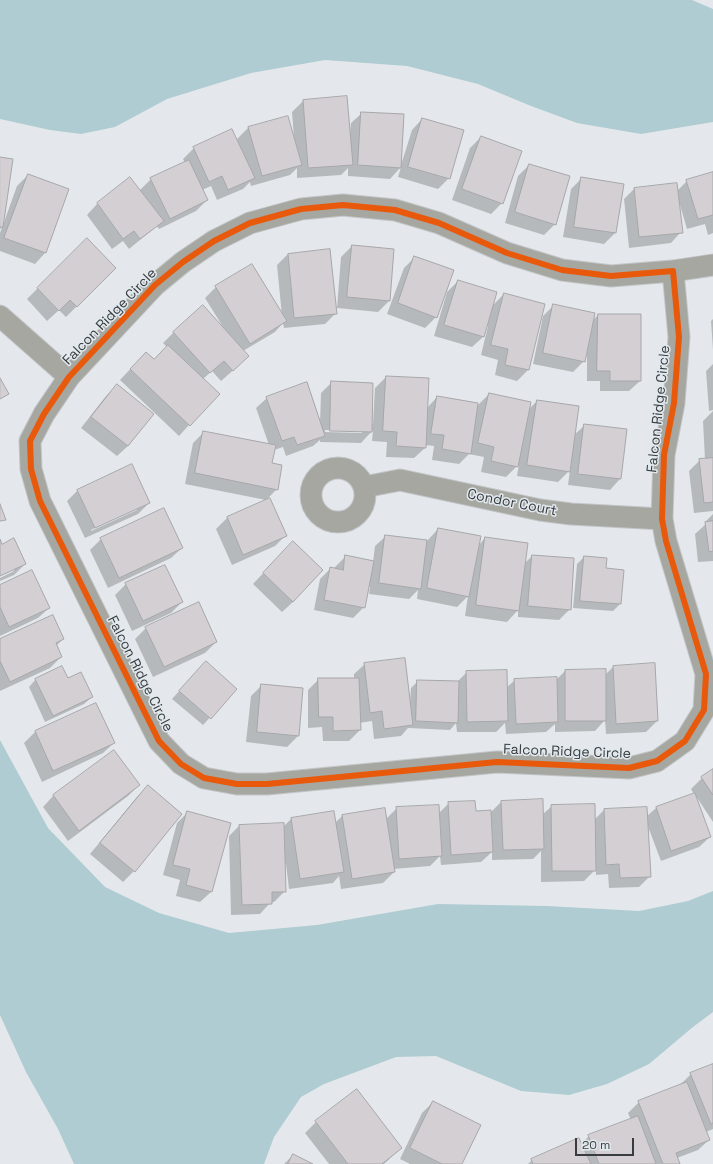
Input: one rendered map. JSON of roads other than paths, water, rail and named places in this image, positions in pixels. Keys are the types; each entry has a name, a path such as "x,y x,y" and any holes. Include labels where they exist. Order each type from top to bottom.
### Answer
{"street":[{"name":"Falcon Ridge Circle","path":"672,271 679,337 674,403 664,455 662,519 666,542 706,674 704,710 685,741 657,761 629,768 497,762 267,784 237,784 204,778 181,764 159,741 40,501 31,469 30,441 44,414 69,377 155,285 183,262 214,241 250,223 301,210 343,205 395,210 439,223 507,253 562,270 611,276 672,271 713,265"},
{"path":"0,316 69,377"},
{"name":"Condor Court","path":"364,487 400,480 540,510 571,514 662,519"}],"water":[{"path":"0,0 692,0 713,9 713,122 641,134 577,123 478,84 407,66 325,60 251,73 167,99 115,127 81,134 50,130 0,119"},
{"path":"0,740 48,828 105,887 159,913 229,933 317,925 438,904 547,906 639,911 688,901 713,891 713,1012 649,1064 607,1084 569,1095 521,1091 436,1056 396,1057 324,1084 301,1097 274,1137 264,1164 74,1164 58,1129 26,1072 0,1015"}]}
